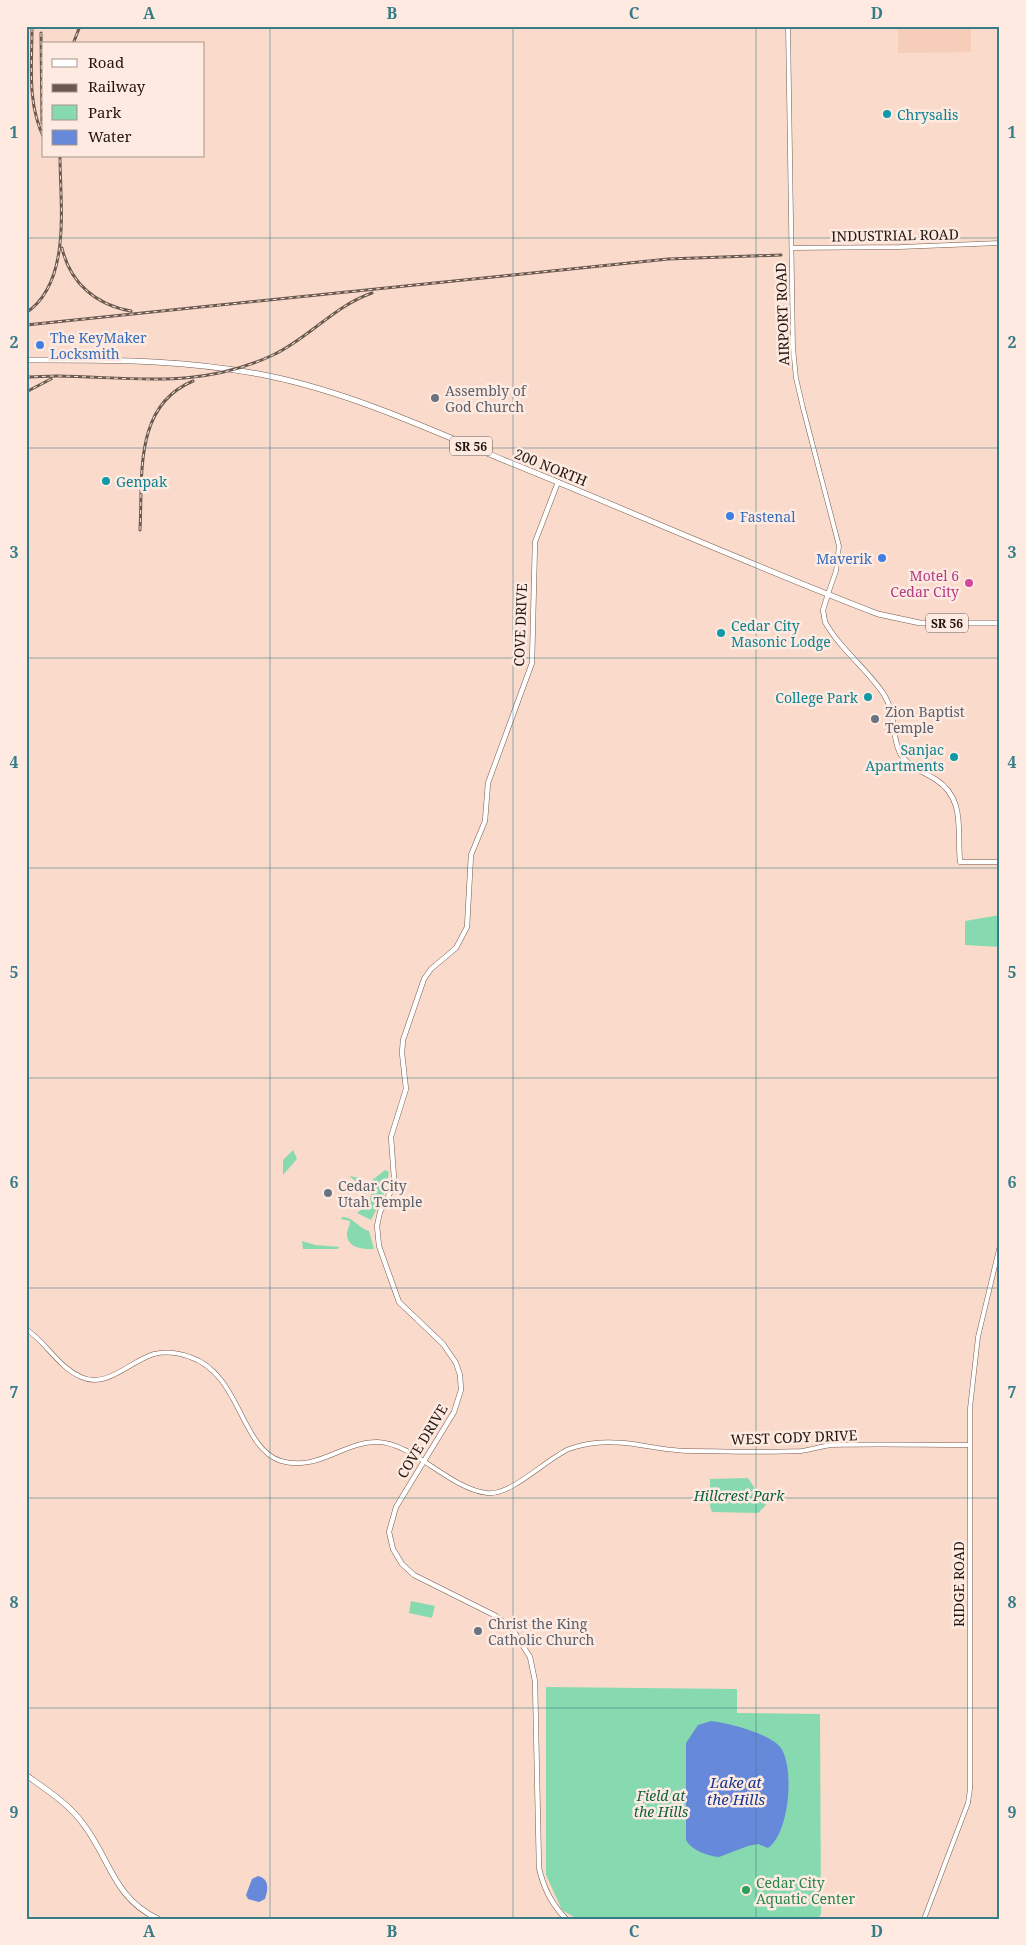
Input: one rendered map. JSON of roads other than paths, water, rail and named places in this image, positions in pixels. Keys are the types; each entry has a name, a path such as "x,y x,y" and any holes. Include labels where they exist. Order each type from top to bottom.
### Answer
{"main road":[{"name":"200 NORTH","path":"26,360 136,359 190,363 270,376 317,388 365,404 878,614 907,621 1000,623"},
{"name":"COVE DRIVE","path":"558,482 535,542 532,663 488,783 483,825 471,856 468,914 462,939 456,948 431,969 424,979 404,1035 402,1053 406,1093 391,1137 394,1178 377,1224 379,1246 399,1302 442,1344 456,1363 460,1375 460,1390 454,1412 396,1507 391,1519 389,1532 393,1549 402,1564 414,1575 496,1616 513,1630 530,1657 535,1680 539,1868 545,1891 566,1919"},
{"path":"828,594 823,610 825,622 883,693 893,714 899,752 912,766 940,782 952,795 959,816 960,862 1000,862"},
{"path":"26,1776 77,1815 93,1838 119,1888 140,1908 158,1919"}],"street":[{"name":"AIRPORT ROAD","path":"788,26 796,378 839,546 836,571 828,594"},
{"name":"INDUSTRIAL ROAD","path":"792,248 900,248 1000,243"},
{"name":"RIDGE ROAD","path":"924,1919 968,1803 970,1789 969,1444 973,1375 978,1337 1000,1245"},
{"name":"WEST CODY DRIVE","path":"26,1329 37,1336 65,1368 84,1379 101,1380 115,1375 137,1361 155,1354 174,1353 193,1358 208,1366 220,1378 259,1444 268,1455 282,1462 300,1463 321,1460 362,1443 380,1442 396,1446 471,1489 489,1494 504,1490 570,1449 598,1443 673,1451 799,1451 830,1446 969,1444"}],"water":[{"name":"Lake at the Hills","path":"711,1721 728,1724 759,1734 776,1743 781,1748 788,1771 788,1801 781,1829 775,1841 768,1848 758,1844 719,1857 700,1852 688,1844 686,1840 686,1743 698,1725"},
{"path":"258,1876 265,1880 267,1889 265,1899 259,1902 248,1899 246,1895 252,1879"}],"railway":[{"path":"74,42 80,26"},
{"path":"32,28 31,70 33,98 35,112 42,133"},
{"path":"41,33 42,123"},
{"path":"26,313 41,299 51,282 57,263 61,219 60,158"},
{"path":"62,248 71,272 86,290 107,304 131,311"},
{"path":"26,325 668,259 781,255"},
{"path":"26,377 166,379 218,373 245,366 273,355 298,340 333,314 372,293"},
{"path":"26,392 51,379"},
{"path":"140,530 142,466 145,445 151,425 160,407 174,392 193,381"}],"place":[{"name":"Chrysalis","path":"887,114"},
{"name":"The KeyMaker Locksmith","path":"40,345"},
{"name":"Assembly of God Church","path":"435,398"},
{"name":"Genpak","path":"106,481"},
{"name":"Fastenal","path":"730,516"},
{"name":"Maverik","path":"882,558"},
{"name":"Motel 6 Cedar City","path":"969,583"},
{"name":"Cedar City Masonic Lodge","path":"721,633"},
{"name":"College Park","path":"868,697"},
{"name":"Zion Baptist Temple","path":"875,719"},
{"name":"Sanjac Apartments","path":"954,757"},
{"name":"Cedar City Utah Temple","path":"328,1193"},
{"name":"Christ the King Catholic Church","path":"478,1631"},
{"name":"Cedar City Aquatic Center","path":"746,1890"}],"park label":[{"name":"Hillcrest Park","path":"739,1495"},
{"name":"Field at the Hills","path":"661,1804"}]}
